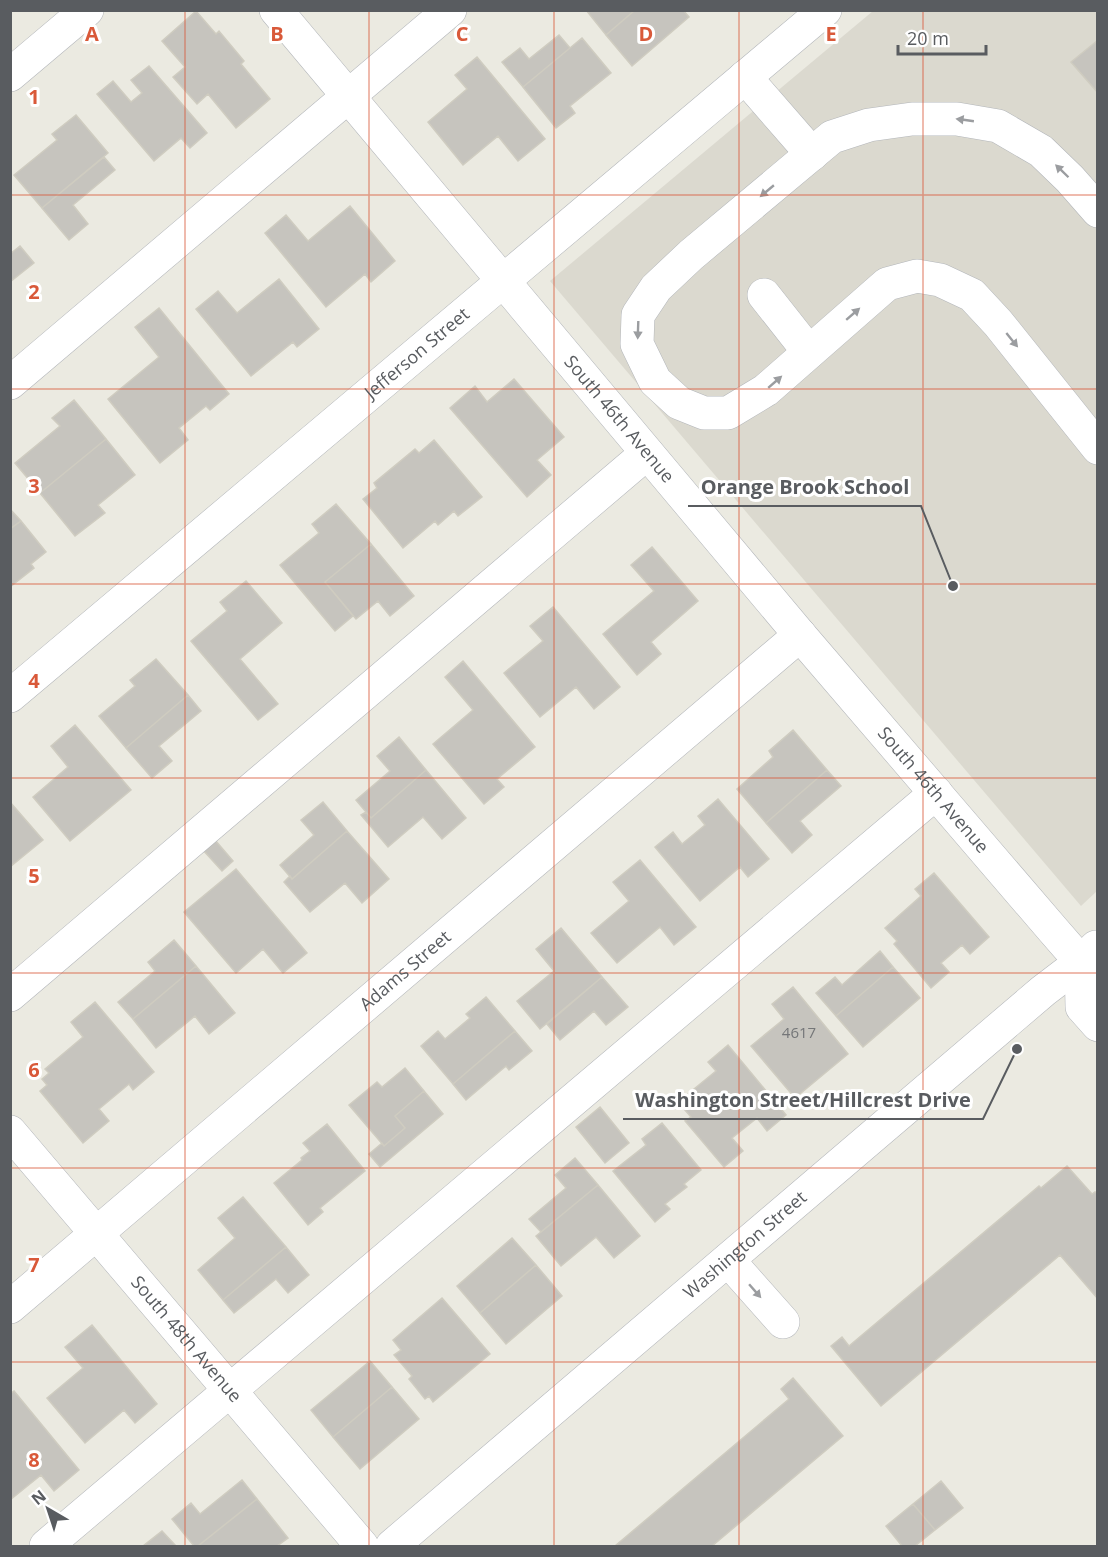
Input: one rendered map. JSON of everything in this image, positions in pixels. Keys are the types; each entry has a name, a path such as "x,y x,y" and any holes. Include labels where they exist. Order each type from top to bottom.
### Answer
{"street":[{"path":"10,75 87,10"},
{"name":"South 46th Avenue","path":"276,10 936,794 1092,958"},
{"path":"10,383 450,10"},
{"name":"Jefferson Street","path":"10,696 825,10"},
{"path":"745,77 812,154"},
{"path":"1098,211 1041,151 998,126 957,119 912,118 869,125 832,137 691,255 656,288 638,315 637,344 655,381 679,404 704,413 728,413 766,390 887,284 917,276 940,280 972,295 998,323 1098,448"},
{"path":"764,295 809,352"},
{"path":"10,995 647,453"},
{"name":"Adams Street","path":"10,1307 800,635"},
{"path":"46,1546 936,794"},
{"path":"1092,958 1082,1007 1098,1025"},
{"name":"Washington Street","path":"392,1546 1043,991 1092,958"},
{"name":"South 48th Avenue","path":"10,1132 362,1546"},
{"path":"728,1260 783,1322"}],"shaded area":[{"path":"873,11 1097,11 1097,891 1081,906 550,281"}],"building":[{"path":"586,10 635,10 606,35"},
{"path":"635,10 683,10 689,17 632,66 606,35"},
{"path":"196,11 216,34 219,31 244,61 241,64 270,99 236,128 208,94 197,104 173,77 185,67 162,41"},
{"path":"559,35 570,48 523,87 502,62 520,48 529,59"},
{"path":"582,38 611,73 570,106 575,113 556,128 523,87"},
{"path":"1098,40 1098,93 1071,62"},
{"path":"477,57 545,139 518,161 498,136 463,165 428,122 467,89 455,75"},
{"path":"149,66 207,133 190,148 181,138 154,161 97,94 113,81 131,102 142,93 131,80"},
{"path":"76,115 108,153 42,208 14,175 57,140 52,134"},
{"path":"104,157 115,170 73,205 88,224 69,240 42,208"},
{"path":"350,206 395,261 371,282 365,274 326,307 265,233 286,215 308,241"},
{"path":"20,246 34,263 10,282 10,254"},
{"path":"279,279 319,329 297,347 293,342 251,376 196,309 218,291 237,313"},
{"path":"159,308 229,394 210,410 206,406 179,428 188,440 160,463 108,399 159,357 135,327"},
{"path":"514,379 564,437 537,460 551,475 527,497 450,408 475,386 487,402"},
{"path":"74,400 106,439 40,493 15,463 60,426 52,418"},
{"path":"106,439 135,475 98,505 105,513 75,536 40,493"},
{"path":"434,440 482,497 458,516 454,511 438,525 435,521 403,548 363,499 377,488 374,483 415,449 419,453"},
{"path":"336,504 371,544 325,582 353,616 335,631 280,565 319,533 312,524"},
{"path":"10,509 21,521 10,529"},
{"path":"21,521 46,552 31,564 34,568 10,587 10,529"},
{"path":"371,544 414,596 390,616 378,601 356,619 325,582"},
{"path":"652,547 698,601 651,642 661,654 637,675 603,634 654,591 631,565"},
{"path":"246,581 282,623 240,659 278,704 258,720 191,641 227,611 220,602"},
{"path":"553,607 620,687 594,709 576,687 540,717 504,673 543,641 530,626"},
{"path":"156,659 188,695 126,748 99,716 135,686 130,680"},
{"path":"463,661 535,747 497,779 504,787 484,804 433,744 473,710 445,677"},
{"path":"188,695 201,711 159,746 172,761 152,778 126,748"},
{"path":"75,725 131,790 70,841 33,797 68,767 51,746"},
{"path":"793,730 827,770 766,823 737,789 773,757 769,751"},
{"path":"399,737 426,770 371,818 356,800 390,771 377,756"},
{"path":"426,770 466,818 442,839 423,817 388,847 361,815 366,812 371,818"},
{"path":"827,770 841,786 800,821 812,835 792,853 766,823"},
{"path":"718,799 769,859 748,877 740,867 700,901 655,847 673,832 682,844 705,825 698,816"},
{"path":"10,802 43,840 10,867"},
{"path":"323,802 347,831 292,879 280,865 314,835 301,820"},
{"path":"347,831 389,879 362,903 345,883 310,912 284,882 290,876 292,879"},
{"path":"215,840 233,861 222,871 203,850"},
{"path":"640,860 696,927 674,945 660,927 617,963 591,933 629,901 613,882"},
{"path":"236,869 307,953 283,973 263,949 236,973 184,912"},
{"path":"934,873 989,937 970,954 962,945 941,963 949,972 931,988 894,944 897,941 885,928 921,896 915,889"},
{"path":"561,928 602,977 540,1029 517,1001 554,971 536,949"},
{"path":"174,940 196,966 133,1019 118,1002 155,971 148,962"},
{"path":"880,951 893,967 836,1016 816,993 835,977 842,985"},
{"path":"196,966 235,1013 209,1034 195,1016 156,1048 133,1019"},
{"path":"893,967 920,998 863,1047 836,1016"},
{"path":"602,977 628,1007 606,1025 594,1011 560,1040 547,1024"},
{"path":"793,987 848,1054 795,1098 751,1046 784,1019 772,1004"},
{"path":"486,997 515,1031 453,1084 421,1046 438,1031 445,1039 470,1018 466,1014"},
{"path":"95,1002 154,1072 133,1090 129,1084 99,1109 109,1121 83,1143 40,1091 47,1085 42,1079 49,1073 45,1069 83,1037 71,1022"},
{"path":"515,1031 532,1051 509,1070 506,1066 466,1100 453,1084"},
{"path":"728,1045 786,1115 767,1131 757,1118 732,1138 743,1151 724,1167 685,1121 691,1117 678,1102 716,1071 708,1062"},
{"path":"405,1068 424,1091 395,1116 405,1128 384,1146 349,1105 377,1082 382,1087"},
{"path":"424,1091 443,1114 380,1167 369,1154 382,1143 384,1146 405,1128 395,1116"},
{"path":"600,1107 629,1143 605,1163 576,1127"},
{"path":"662,1123 701,1170 684,1184 687,1187 665,1204 670,1209 655,1222 613,1171 646,1145 642,1139"},
{"path":"327,1124 365,1171 320,1208 323,1212 308,1225 274,1183 302,1160 301,1158 310,1151 303,1143"},
{"path":"575,1158 598,1185 541,1232 529,1219 566,1188 555,1175"},
{"path":"1067,1166 1092,1194 1095,1192 1098,1194 1098,1299 1060,1255 881,1406 831,1346 842,1337 849,1346 1039,1186 1041,1188"},
{"path":"598,1185 640,1236 614,1258 596,1237 561,1266 536,1236"},
{"path":"243,1197 286,1247 223,1300 198,1270 235,1238 218,1218"},
{"path":"512,1238 536,1265 480,1313 457,1286"},
{"path":"286,1247 309,1275 288,1293 276,1279 234,1313 223,1300"},
{"path":"536,1265 562,1296 506,1344 480,1313"},
{"path":"442,1298 490,1354 433,1402 429,1396 425,1399 409,1379 412,1376 394,1355 401,1350 393,1340"},
{"path":"92,1325 157,1404 135,1423 124,1410 85,1443 47,1398 83,1368 65,1347"},
{"path":"370,1361 392,1387 333,1437 311,1410"},
{"path":"793,1378 843,1436 712,1546 615,1546 789,1399 781,1389"},
{"path":"392,1387 419,1419 360,1469 333,1437"},
{"path":"14,1391 79,1470 54,1491 41,1475 10,1500 10,1394"},
{"path":"242,1480 257,1499 198,1546 194,1546 172,1519 191,1503 200,1514"},
{"path":"941,1481 963,1508 935,1530 913,1504"},
{"path":"257,1499 288,1538 277,1546 198,1546"},
{"path":"913,1504 935,1530 915,1546 902,1546 886,1526"},
{"path":"162,1531 176,1546 143,1546"}],"place":[{"name":"Orange Brook School","path":"953,586"},
{"name":"Washington Street/Hillcrest Drive","path":"1017,1049"}]}
